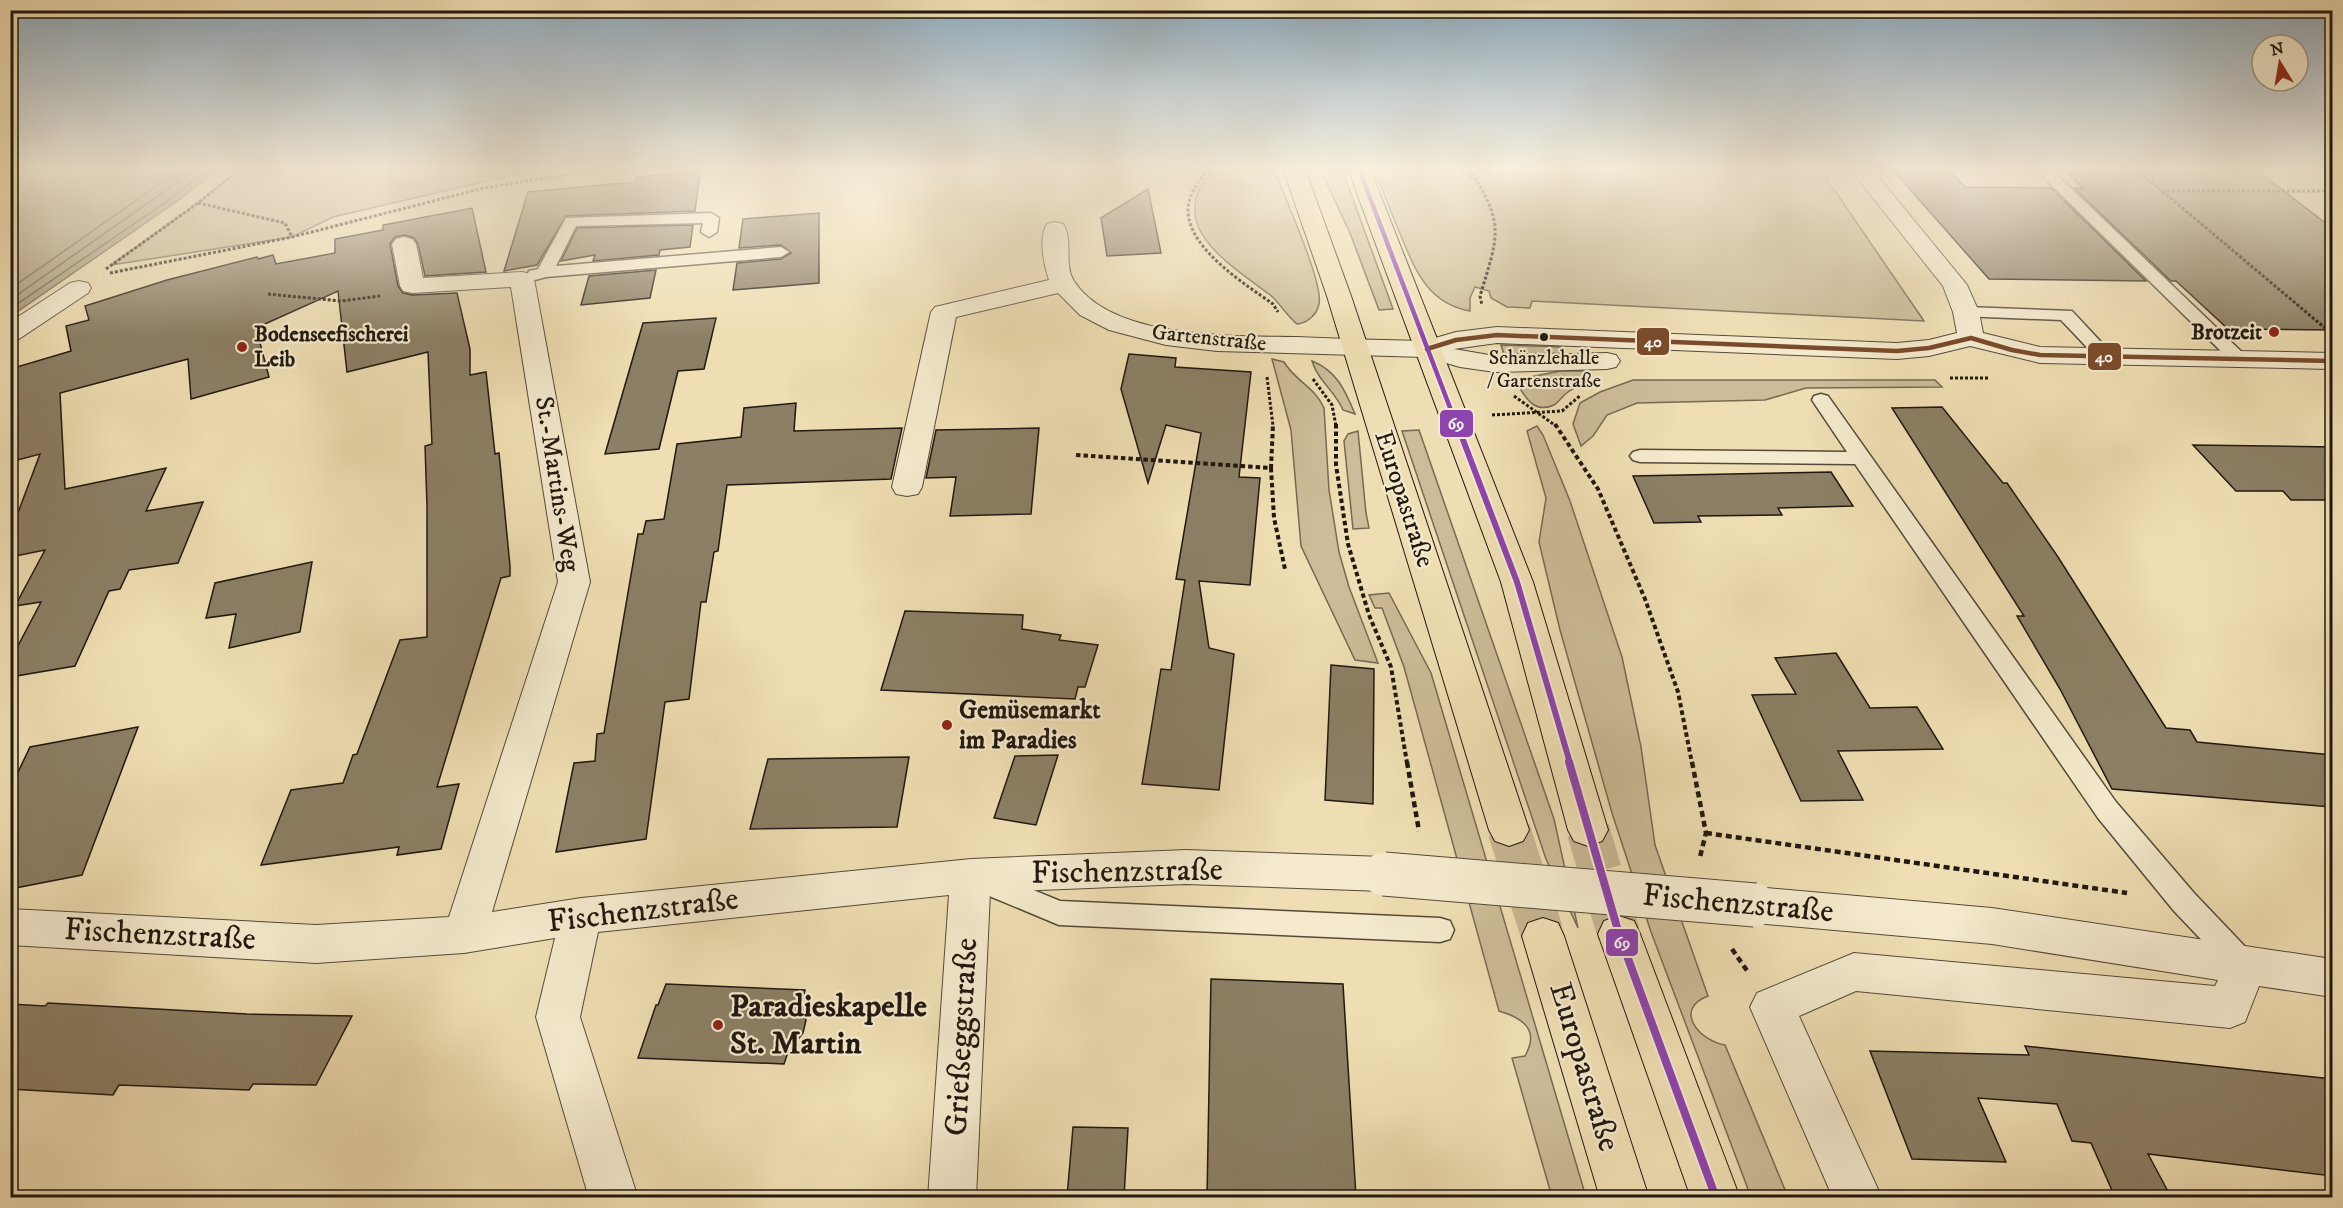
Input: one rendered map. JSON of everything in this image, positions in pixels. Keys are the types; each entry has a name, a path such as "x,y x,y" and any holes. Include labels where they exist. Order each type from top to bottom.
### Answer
{"main road":[{"name":"Europastraße","path":"1315,225 1509,830"},
{"path":"1380,225 1517,582 1588,830"},
{"path":"1619,934 1716,1197"},
{"name":"Europastraße","path":"1543,936 1625,1197"}],"street":[{"path":"1907,225 1955,285 1966,312 1971,338"},
{"path":"907,487 944,312 1063,284 1056,264 1055,228"},
{"path":"404,244 412,286 533,276"},
{"name":"St.-Martins-Weg","path":"464,935 574,582 533,276"},
{"path":"10,334 88,282"},
{"name":"Gartenstraße","path":"1063,284 1089,310 1118,325 1166,337 1217,343 1427,349 1460,359 1495,364 1575,361 1751,362 1879,351"},
{"name":"Gartenstraße","path":"1427,349 1456,340 1487,335 1879,351 1929,348 1971,338 2012,350 2040,355 2332,361"},
{"name":"Fischenzstraße","path":"10,927 316,944 464,935 581,916 972,876 1186,867 1384,874 1992,926 2332,978"},
{"name":"Grießeggstraße","path":"952,1197 972,876"},
{"path":"581,916 558,1017 614,1197"},
{"path":"1858,1197 1772,1007 1854,972 2230,1008 2244,965"}],"lane":[{"path":"533,276 568,225"},
{"path":"709,232 710,225"},
{"path":"2100,225 2240,360"},
{"path":"533,276 781,252"},
{"path":"1966,312 2066,315 2104,356"},
{"path":"1821,400 2050,732 2107,810 2184,902 2244,965"},
{"path":"1641,456 1862,458"},
{"path":"972,876 1059,913 1440,930"}],"path":[{"path":"88,282 167,225"},
{"path":"286,225 292,237"},
{"path":"88,282 338,225"},
{"path":"1191,225 1218,263 1272,304 1282,316 1303,368 1318,384 1332,405 1336,424 1336,465 1348,544 1369,615 1391,667 1420,834"},
{"path":"1487,335 1480,296 1492,262 1496,243 1496,225"},
{"path":"2204,225 2332,334"},
{"path":"268,294 341,301 387,295 412,286"},
{"path":"1495,364 1512,395 1554,423 1598,489 1645,599 1678,692 1706,833 2184,902"},
{"name":"Gartenstraße","path":"1267,376 1273,427 1271,468 1274,518 1285,569"},
{"path":"1076,455 1271,468"}],"shaded area":[{"path":"167,225 316,225 292,237 111,265"},
{"path":"1198,225 1297,225 1319,293 1319,304 1314,315 1297,324 1273,298 1236,270 1207,241"},
{"path":"1346,225 1363,225 1393,309 1379,310"},
{"path":"1397,225 1859,225 1924,321 1532,301 1530,308 1507,307 1491,298 1489,291 1475,287 1470,298 1470,311 1442,300 1423,281"},
{"path":"1501,345 1561,347 1563,353 1504,354"},
{"path":"1272,359 1284,362 1316,395 1324,408 1329,490 1339,552 1349,587 1378,663 1355,660 1301,546 1291,430"},
{"path":"1312,361 1328,370 1339,382 1355,414 1343,410 1318,374"},
{"path":"1560,371 1589,371 1590,375 1554,405 1547,407 1540,407 1530,402 1515,380"},
{"path":"1633,380 1935,380 1942,387 1806,388 1765,400 1637,403 1607,415 1593,436 1581,446 1573,424 1580,403 1600,392"},
{"path":"1537,426 1543,435 1570,501 1622,657 1641,747 1655,845 1708,996 1692,1009 1691,1016 1699,1031 1706,1037 1725,1045 1788,1197 1751,1197 1651,932 1612,813 1560,630 1539,542 1546,498 1527,431"},
{"path":"1419,430 1554,819 1578,928 1546,859 1402,431"},
{"path":"1358,431 1369,528 1353,529 1344,441 1348,434"},
{"path":"1389,593 1431,673 1586,1197 1552,1197 1512,1058 1525,1056 1531,1039 1530,1032 1522,1021 1499,1011 1404,667 1382,608 1375,608 1369,595"}],"water":[{"path":"11,225 142,225 11,316"}],"building":[{"path":"383,225 476,225 486,272 425,276 418,244 414,238 405,235 395,237 390,244 398,286 403,293 412,295 457,293 470,349 470,375 486,372 495,454 499,453 510,576 501,578 437,787 459,784 441,849 397,855 399,847 261,865 291,790 343,783 353,755 357,754 400,640 427,637 425,446 432,444 428,352 347,372 338,291 256,328 269,377 191,399 188,359 60,393 65,489 166,468 146,511 203,502 178,563 129,570 120,589 109,591 75,666 10,677 10,661 41,602 15,606 45,550 10,557 10,534 40,454 10,462 10,369 71,351 66,326 89,320 85,306 167,280 257,257 258,259 273,255 276,264 335,253 335,239 383,230"},
{"path":"518,225 560,225 537,265 504,271"},
{"path":"693,225 690,247 660,250 659,255 593,261 595,255 561,261 577,228"},
{"path":"742,225 819,225 819,283 733,290 737,263 781,259 791,253 781,245 739,248"},
{"path":"1102,225 1155,225 1161,253 1107,256"},
{"path":"1942,225 2089,225 2146,281 1989,279"},
{"path":"2113,225 2329,225 2332,228 2332,330 2228,329 2176,281 2171,281"},
{"path":"656,270 650,298 581,305 589,276"},
{"path":"716,318 704,369 678,371 659,449 605,454 643,323"},
{"path":"1129,354 1176,358 1175,367 1251,372 1239,477 1260,478 1250,585 1199,581 1209,648 1234,654 1219,790 1142,784 1161,669 1171,670 1185,580 1176,579 1201,433 1166,425 1148,483 1121,389"},
{"path":"796,403 794,431 902,428 891,479 727,485 718,551 714,552 706,602 701,602 689,699 665,702 646,839 556,852 574,763 595,761 597,734 604,733 638,534 643,534 646,521 664,519 677,444 741,437 744,408"},
{"path":"1942,407 2003,483 2007,483 2058,557 2166,728 2190,730 2197,742 2332,755 2332,807 2112,789 2060,689 2017,616 2024,616 1892,408"},
{"path":"1039,428 1031,514 950,516 956,477 926,478 936,430"},
{"path":"2193,445 2332,447 2332,500 2291,500 2283,491 2236,491"},
{"path":"1831,472 1853,506 1778,508 1782,515 1698,516 1701,522 1654,523 1633,476"},
{"path":"312,562 300,632 229,648 236,614 206,618 215,583"},
{"path":"905,611 1023,615 1022,629 1061,635 1059,640 1098,645 1085,687 1078,687 1075,699 881,690"},
{"path":"1836,653 1870,708 1917,707 1943,749 1838,751 1863,800 1801,801 1752,695 1796,694 1775,658"},
{"path":"1331,665 1374,669 1373,804 1325,800"},
{"path":"138,727 82,875 10,889 10,789 30,747"},
{"path":"1058,755 1036,825 994,818 1015,756"},
{"path":"909,757 897,827 750,829 768,759"},
{"path":"1211,979 1343,984 1356,1197 1207,1197"},
{"name":"Paradieskapelle St. Martin","path":"666,984 805,990 802,1003 806,1020 803,1033 788,1052 784,1064 638,1058 656,1005 658,1005"},
{"path":"48,1003 247,1014 352,1016 316,1085 253,1084 249,1090 119,1085 113,1095 10,1089 10,1004 45,1006"},
{"path":"2025,1046 2332,1079 2332,1176 2148,1154 2171,1197 2115,1197 2091,1143 2072,1141 2057,1104 1978,1098 2006,1162 1912,1159 1870,1051 2029,1055"},
{"path":"1073,1127 1128,1128 1124,1197 1067,1197"}],"tunnel":[{"path":"1509,830 1543,936"},
{"path":"1588,830 1619,934"}],"transit line":[{"name":"69","path":"1381,225 1517,582 1619,934 1716,1198"},
{"name":"40","path":"1427,349 1456,340 1497,335 1897,351 1929,348 1971,338 2012,350 2040,355 2332,361"}],"place":[{"name":"Brotzeit","path":"2274,332"},
{"name":"Schänzlehalle / Gartenstraße","path":"1544,337"},
{"name":"Bodenseefischerei Leib","path":"242,347"},
{"name":"Gemüsemarkt im Paradies","path":"947,725"},
{"name":"Paradieskapelle St. Martin","path":"718,1025"}]}
